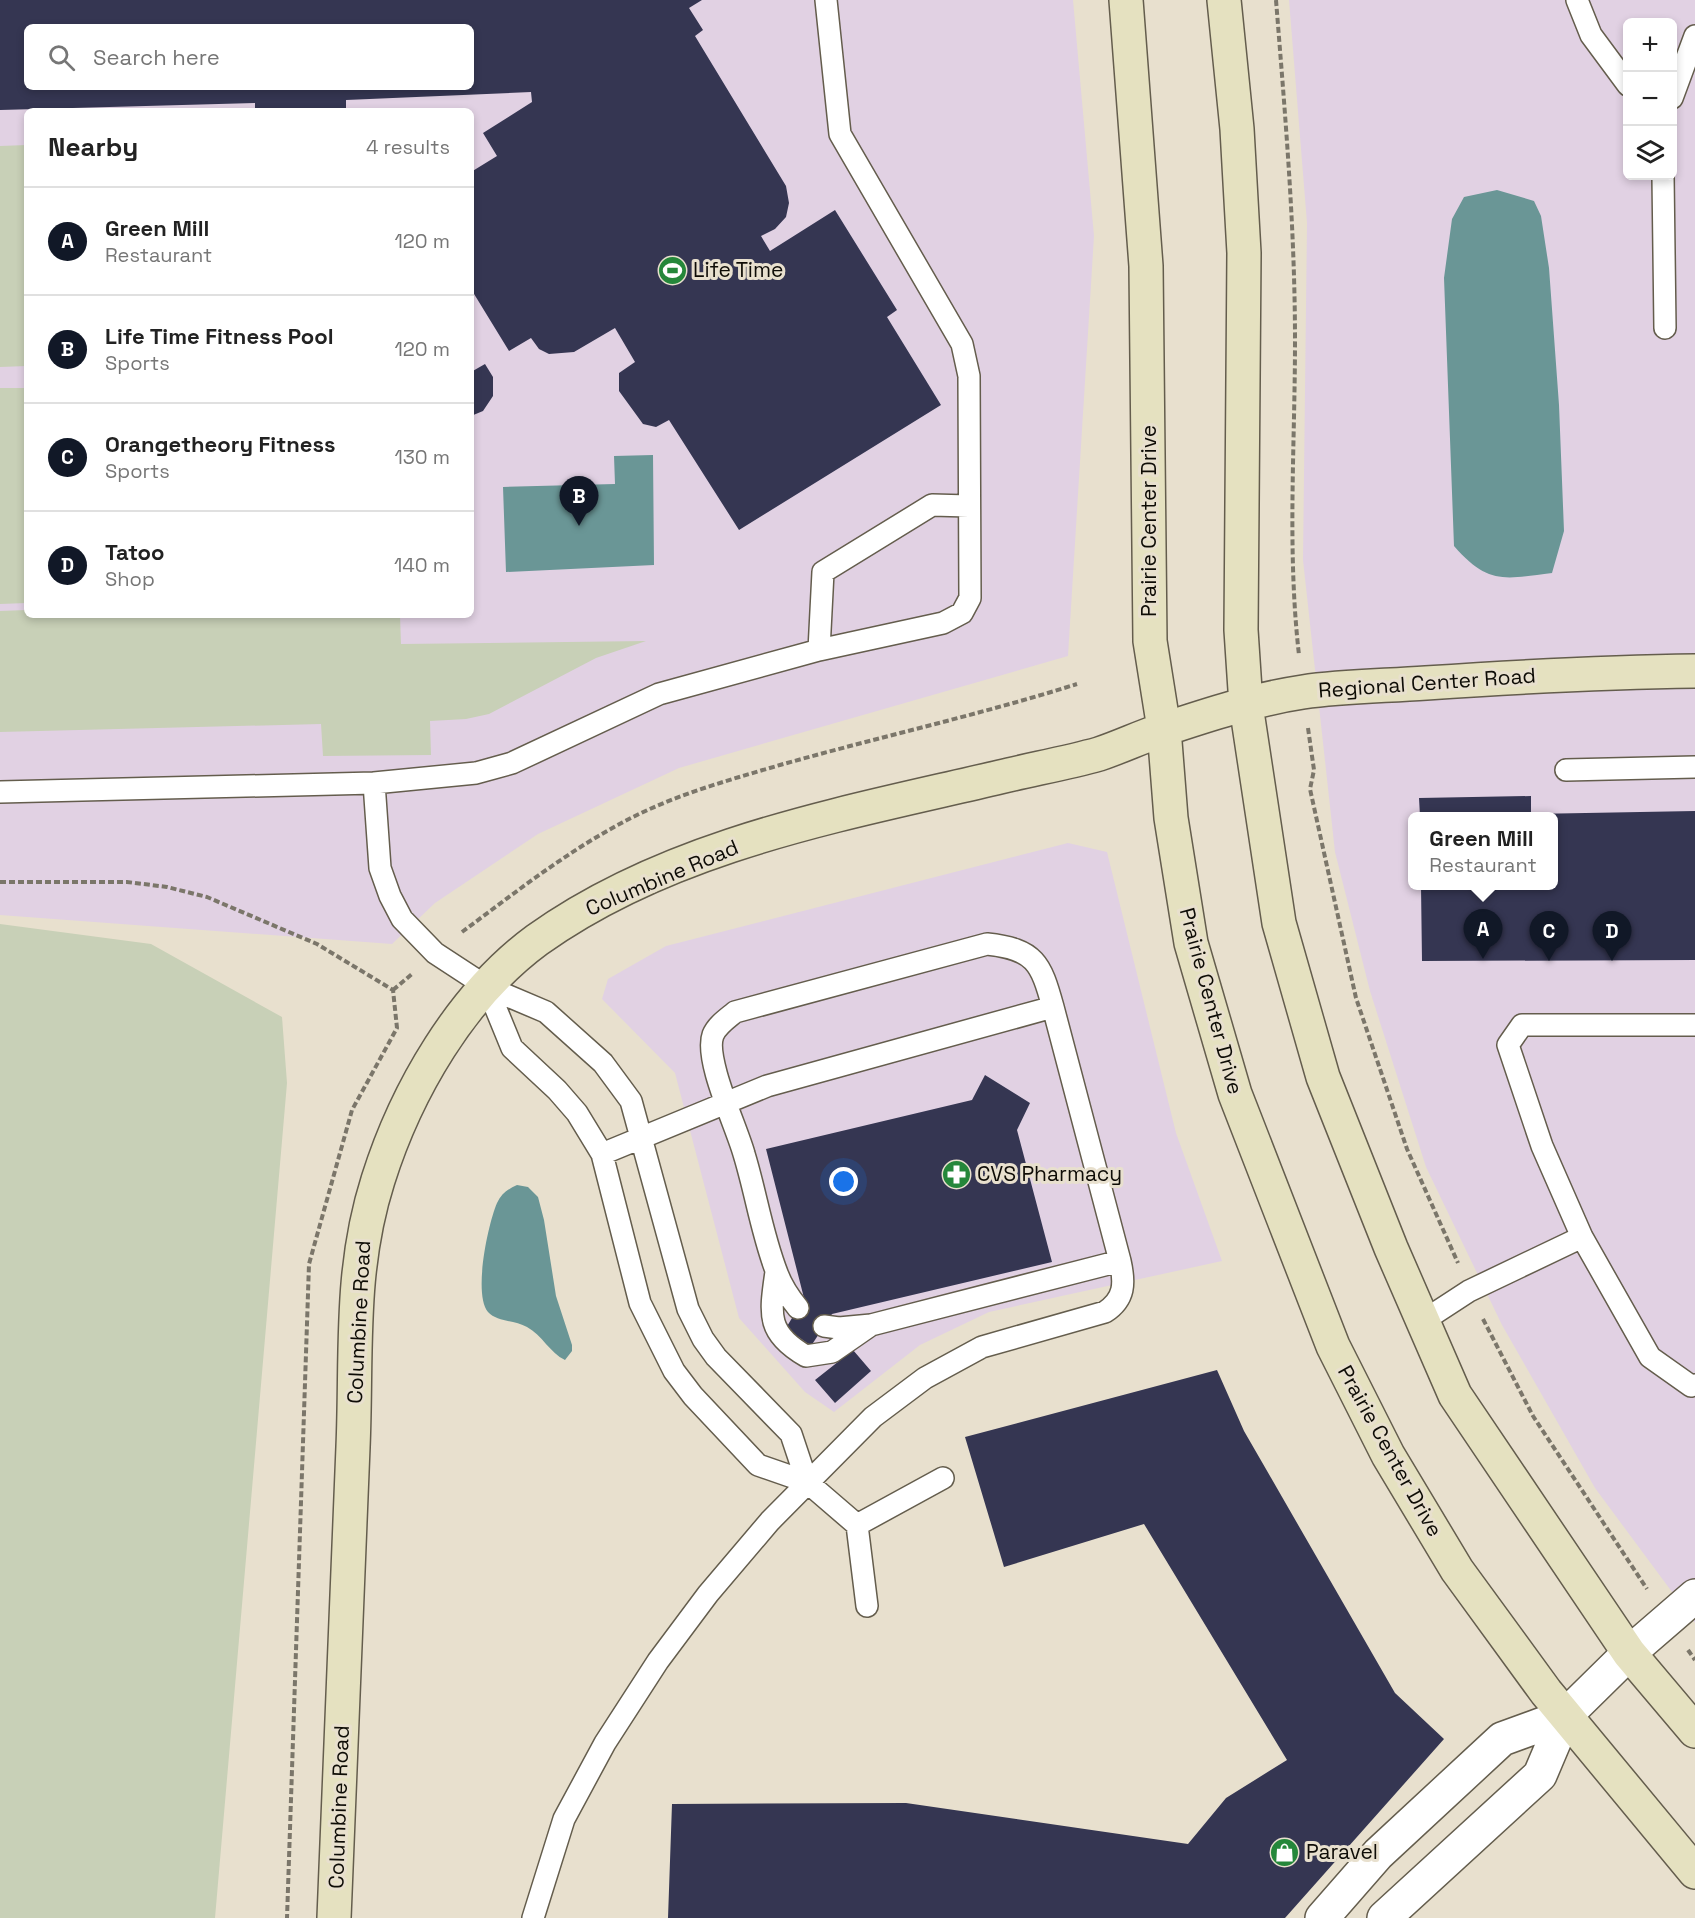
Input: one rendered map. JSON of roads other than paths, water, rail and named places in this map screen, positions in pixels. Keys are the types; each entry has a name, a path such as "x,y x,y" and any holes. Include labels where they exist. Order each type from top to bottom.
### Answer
{"main road":[{"name":"Prairie Center Drive","path":"1126,0 1146,266 1150,641 1164,729 1171,818 1191,943 1235,1094 1333,1346 1388,1455 1457,1570 1565,1716 1695,1872"},
{"path":"1224,0 1237,129 1244,253 1241,630 1246,705 1279,923 1320,1066 1455,1395 1629,1653 1695,1731"},
{"name":"Regional Center Road","path":"1164,729 1246,705 1303,692 1589,672 1695,671"},
{"name":"Columbine Road","path":"334,1918 354,1434 356,1296 363,1233 379,1174 406,1109 445,1039 486,987 532,944 588,907 668,870 749,840 1100,753 1164,729"}],"street":[{"path":"1384,1918 1540,1775 1565,1716 1629,1653 1695,1596"},
{"path":"1322,1918 1378,1854 1502,1739 1565,1716"}],"lane":[{"path":"0,792 374,783 476,773 512,763 659,694 819,650 943,623 962,613 970,598 969,376 962,344 840,134 826,0"},
{"path":"1577,0 1591,35 1623,78"},
{"path":"1677,85 1695,36"},
{"path":"1663,180 1665,328"},
{"path":"819,650 823,572 932,505 969,506"},
{"path":"1566,770 1695,767"},
{"path":"374,783 380,868 390,896 402,919 435,954 486,987 546,1011 603,1063 631,1101 688,1309 703,1339 716,1357 791,1434 807,1482"},
{"path":"533,1918 564,1819 605,1743 658,1661 708,1594 807,1482 873,1417 925,1378 982,1347 1105,1312 1115,1305 1123,1287 1120,1260 1044,975 1030,957 1012,947 987,944 735,1012 723,1021 713,1035 712,1053 725,1102 743,1151 776,1272 786,1292 798,1308"},
{"path":"486,987 512,1048 570,1105 589,1130 602,1154 639,1303 674,1371 693,1396 758,1465 807,1482 856,1524 867,1606"},
{"path":"602,1154 766,1086 1053,1007"},
{"path":"1695,1025 1522,1025 1508,1045 1542,1146 1582,1237 1650,1357 1691,1386 1695,1385"},
{"path":"1423,1321 1469,1291 1582,1237"},
{"path":"824,1326 839,1328 871,1325 1120,1260"},
{"path":"776,1272 771,1304 773,1321 780,1337 806,1356 832,1352 871,1325"},
{"path":"856,1524 943,1478"}],"water":[{"path":"1497,190 1534,201 1541,216 1549,268 1559,405 1564,531 1552,573 1521,577 1487,573 1466,559 1454,546 1444,278 1452,219 1464,197"},
{"path":"653,455 654,565 506,572 503,487 615,484 614,456"},
{"path":"517,1185 528,1187 538,1197 556,1296 572,1345 572,1351 565,1360 532,1330 492,1315 484,1303 482,1275 486,1242 493,1213 501,1197"}],"place":[{"name":"Life Time","path":"672,270"},
{"name":"Life Time Fitness Pool","path":"579,526"},
{"name":"Green Mill","path":"1483,959"},
{"name":"Orangetheory Fitness","path":"1549,961"},
{"name":"Tatoo","path":"1612,961"},
{"name":"CVS Pharmacy","path":"956,1174"},
{"name":"Paravel","path":"1285,1852"}]}
